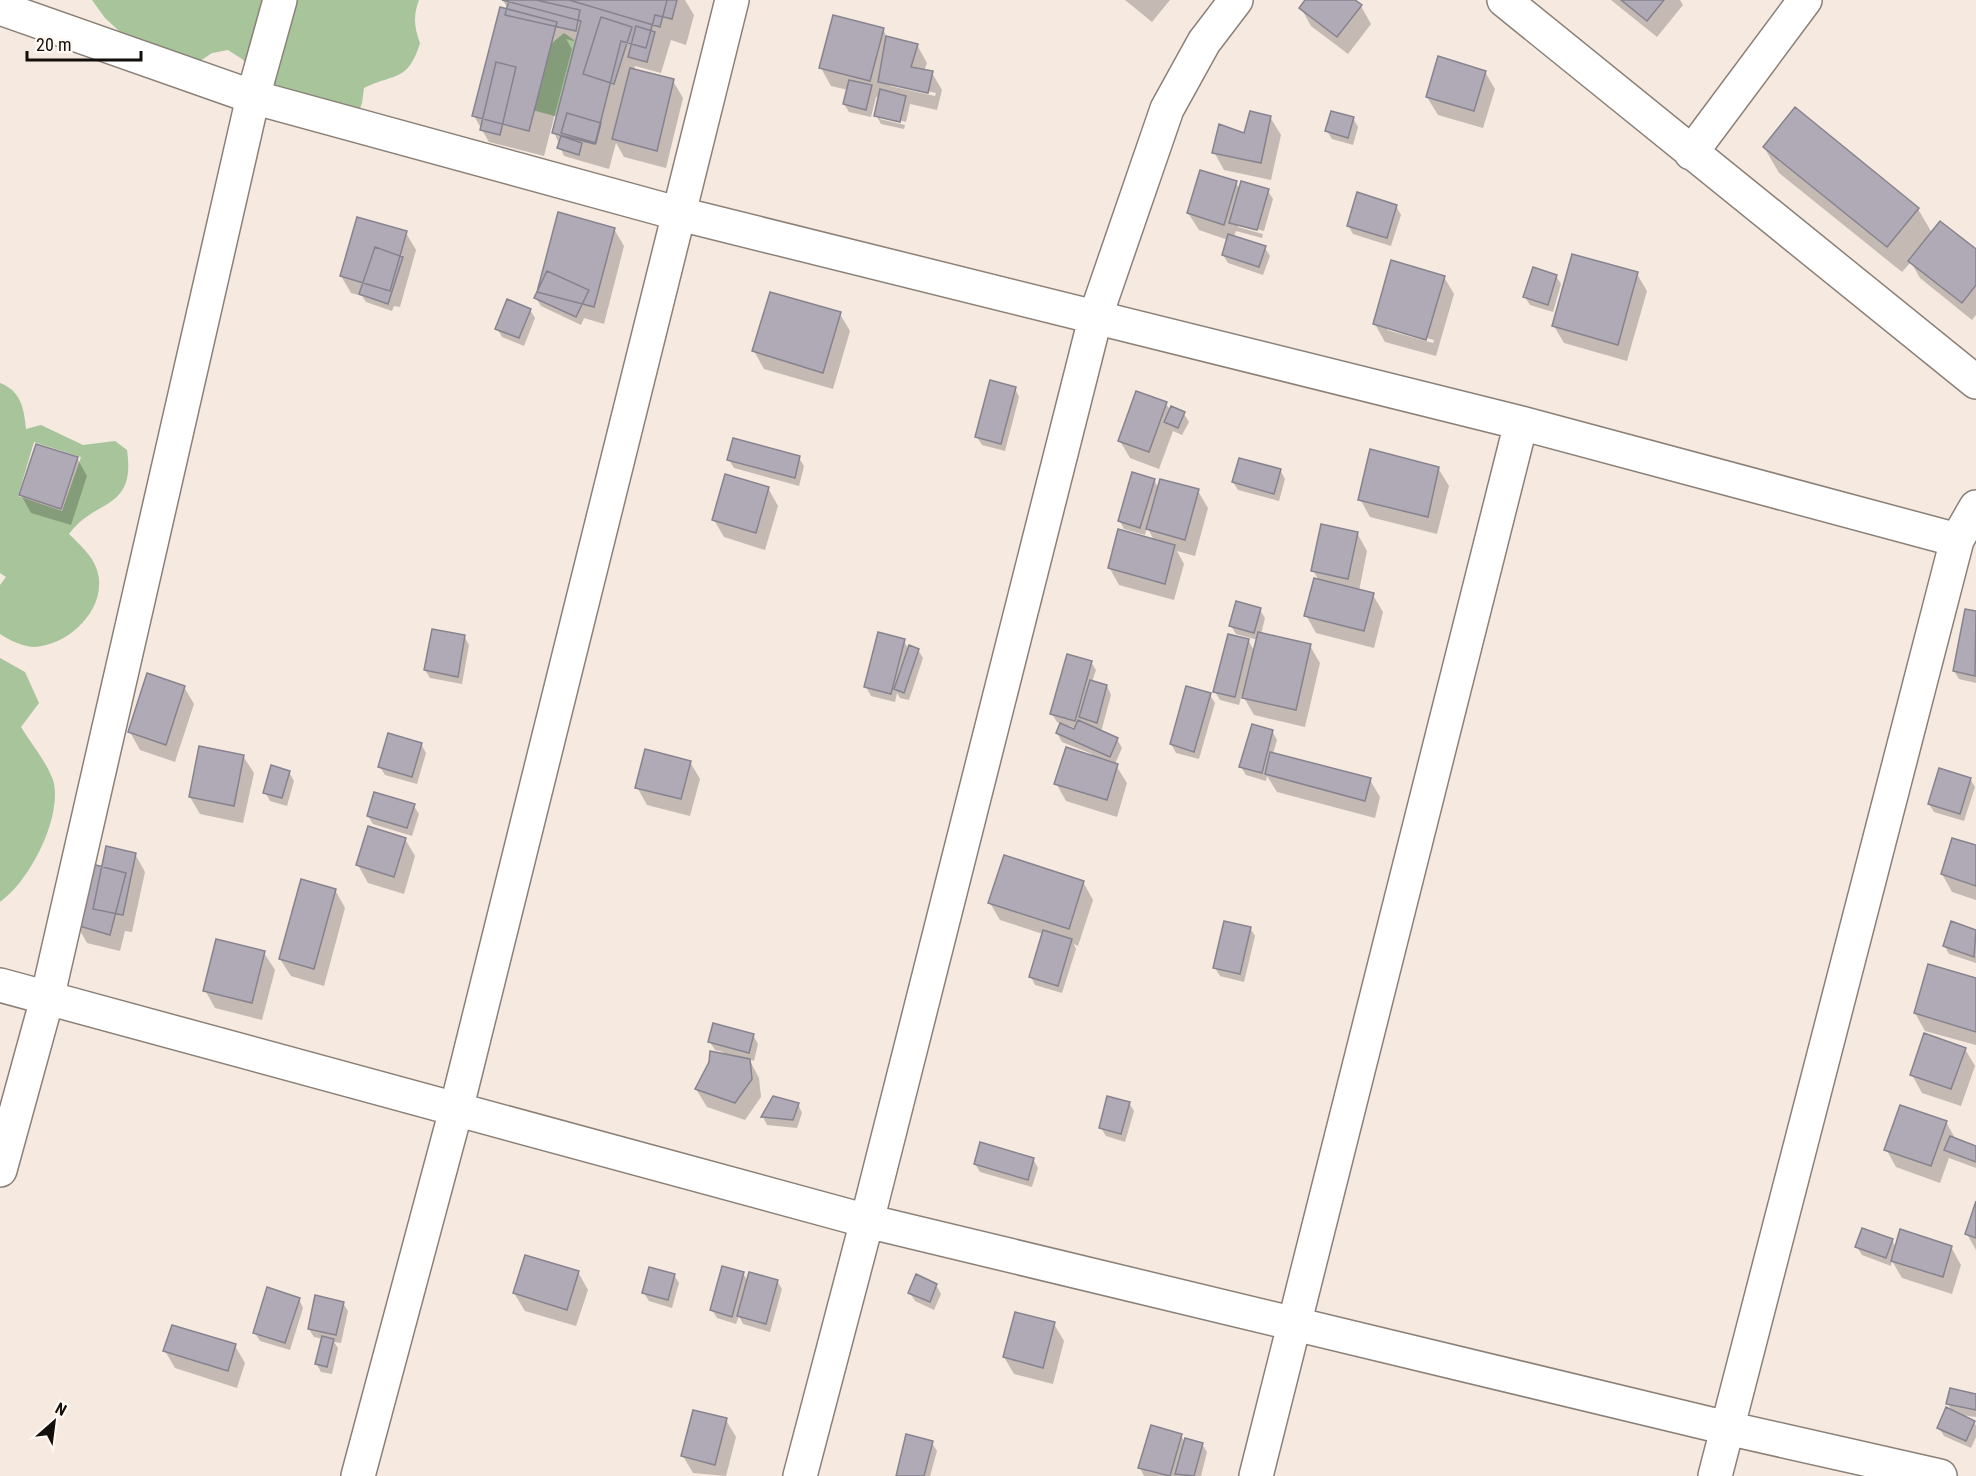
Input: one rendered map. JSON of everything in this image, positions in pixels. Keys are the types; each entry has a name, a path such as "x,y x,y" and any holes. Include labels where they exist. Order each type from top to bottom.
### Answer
{"street":[{"path":"0,1170 47,999 253,97 280,0"},
{"path":"358,1476 456,1110 732,0"},
{"path":"800,1476 867,1221 1096,315 1167,109 1204,42 1236,0"},
{"path":"1504,0 1976,382"},
{"path":"1691,153 1805,0"},
{"path":"0,8 253,97 680,214 1096,315 1521,423 1958,540"},
{"path":"1256,1476 1521,423"},
{"path":"1715,1476 1958,540 1976,507"},
{"path":"0,985 867,1221 1727,1428 1940,1476"}],"green space":[{"path":"92,0 419,0 415,22 420,43 411,64 405,70 364,88 357,117 311,125 242,59 228,50 212,53 200,61 130,41 105,18"},
{"path":"564,33 574,40 578,47 558,117 529,111 540,53"},
{"path":"0,383 13,391 20,401 26,429 41,425 83,445 115,441 127,450 128,470 125,484 119,494 90,514 69,534 92,560 97,570 99,584 92,611 73,632 48,645 35,647 16,643 0,634 0,585 6,577 0,573","holes":["34,442 81,457 62,511 18,496"]},
{"path":"0,658 25,672 39,703 21,727 49,770 54,784 55,799 48,832 32,865 11,893 0,902"}],"building":[{"path":"502,0 677,0 672,19 655,15 646,48 621,41 595,144 552,133 581,21"},
{"path":"509,0 536,0 580,10 576,31 505,15"},
{"path":"569,0 667,0 660,27"},
{"path":"1305,0 1355,0 1362,5 1337,37 1299,8"},
{"path":"1621,0 1664,0 1647,21"},
{"path":"500,7 557,22 529,131 472,116"},
{"path":"833,15 884,28 870,81 819,68"},
{"path":"601,17 632,27 614,84 583,74"},
{"path":"636,26 655,32 647,62 628,57"},
{"path":"886,36 918,44 911,67 933,71 928,93 878,82"},
{"path":"1438,56 1486,71 1474,111 1426,97"},
{"path":"496,62 516,67 500,135 480,130"},
{"path":"630,68 674,79 657,151 612,139"},
{"path":"849,80 872,85 866,110 843,104"},
{"path":"880,89 906,96 900,122 874,116"},
{"path":"1795,107 1919,208 1887,247 1763,147"},
{"path":"1250,111 1271,116 1261,163 1212,153 1219,124 1244,133"},
{"path":"1331,111 1354,117 1348,138 1325,131"},
{"path":"567,113 601,123 596,143 561,133"},
{"path":"561,136 582,143 579,155 557,148"},
{"path":"1200,170 1237,181 1224,225 1187,213"},
{"path":"1241,181 1269,189 1257,230 1229,223"},
{"path":"1357,192 1397,205 1387,238 1347,226"},
{"path":"558,212 615,228 594,307 537,292"},
{"path":"357,217 407,231 390,291 340,276"},
{"path":"1940,221 1976,249 1976,285 1962,303 1908,261"},
{"path":"1228,234 1266,246 1259,267 1222,255"},
{"path":"375,247 403,257 388,304 359,294"},
{"path":"1572,254 1638,272 1618,345 1552,326"},
{"path":"1391,260 1445,276 1426,340 1373,324"},
{"path":"1533,267 1557,275 1548,305 1523,297"},
{"path":"547,271 589,290 576,317 534,298"},
{"path":"770,292 841,312 823,373 752,351"},
{"path":"507,299 531,309 519,338 495,329"},
{"path":"990,380 1016,387 1001,444 975,437"},
{"path":"1136,391 1167,402 1149,452 1118,441"},
{"path":"1171,406 1185,412 1178,428 1164,422"},
{"path":"733,438 800,456 795,478 727,460"},
{"path":"36,444 78,457 61,509 19,495"},
{"path":"1370,449 1439,467 1428,517 1358,500"},
{"path":"1239,458 1281,469 1274,494 1232,482"},
{"path":"1132,472 1155,479 1140,528 1118,521"},
{"path":"725,474 769,487 756,533 712,520"},
{"path":"1160,479 1199,489 1185,540 1146,529"},
{"path":"1321,524 1358,532 1348,579 1311,571"},
{"path":"1118,529 1175,545 1165,584 1108,568"},
{"path":"1314,578 1374,593 1364,631 1304,616"},
{"path":"1236,601 1261,608 1254,633 1229,626"},
{"path":"1965,609 1976,611 1975,676 1953,671"},
{"path":"432,629 465,635 458,677 424,670"},
{"path":"878,632 905,639 891,694 864,687"},
{"path":"1258,632 1311,644 1296,710 1242,698"},
{"path":"1228,634 1249,639 1235,697 1213,692"},
{"path":"909,645 919,649 904,693 894,689"},
{"path":"1067,654 1092,661 1075,721 1050,714"},
{"path":"147,673 185,686 166,745 128,732"},
{"path":"1090,680 1107,685 1097,723 1079,717"},
{"path":"1186,686 1211,693 1194,752 1170,744"},
{"path":"1078,720 1118,738 1110,757 1056,733 1060,723 1074,729"},
{"path":"1252,724 1273,730 1262,773 1239,767"},
{"path":"388,733 422,743 412,777 378,767"},
{"path":"199,746 244,755 234,806 189,797"},
{"path":"1066,747 1118,764 1107,800 1054,784"},
{"path":"645,749 691,761 681,799 635,788"},
{"path":"1270,752 1371,778 1365,801 1265,774"},
{"path":"271,765 290,771 282,798 263,793"},
{"path":"1939,768 1971,778 1960,814 1928,804"},
{"path":"374,792 415,804 407,828 367,816"},
{"path":"368,826 406,838 394,877 356,865"},
{"path":"1952,838 1976,845 1976,886 1941,874"},
{"path":"106,846 136,853 123,915 93,909"},
{"path":"1004,855 1084,881 1069,929 988,903"},
{"path":"92,864 126,873 110,935 76,925"},
{"path":"301,879 336,889 314,969 279,959"},
{"path":"1224,921 1251,927 1240,974 1213,968"},
{"path":"1951,921 1976,930 1974,957 1943,946"},
{"path":"1043,930 1072,939 1058,986 1029,977"},
{"path":"216,939 265,951 252,1003 203,991"},
{"path":"1928,964 1976,978 1976,1032 1914,1013"},
{"path":"713,1023 754,1034 749,1053 708,1042"},
{"path":"1924,1033 1966,1048 1951,1089 1910,1075"},
{"path":"710,1051 750,1059 752,1079 735,1103 695,1089 709,1062"},
{"path":"773,1096 799,1103 793,1120 761,1117"},
{"path":"1107,1096 1130,1102 1121,1134 1099,1128"},
{"path":"1900,1105 1947,1121 1931,1166 1884,1150"},
{"path":"1950,1136 1976,1146 1976,1162 1944,1150"},
{"path":"980,1142 1034,1158 1028,1180 974,1164"},
{"path":"1976,1201 1976,1238 1965,1234"},
{"path":"1862,1228 1893,1239 1886,1258 1855,1247"},
{"path":"1900,1229 1952,1246 1943,1277 1891,1261"},
{"path":"525,1255 579,1271 567,1310 513,1293"},
{"path":"722,1266 744,1272 732,1317 710,1310"},
{"path":"649,1267 675,1274 668,1300 642,1293"},
{"path":"749,1272 778,1280 766,1324 737,1316"},
{"path":"916,1274 937,1284 930,1302 908,1293"},
{"path":"267,1287 300,1298 285,1343 253,1333"},
{"path":"315,1295 344,1302 336,1335 308,1329"},
{"path":"1015,1312 1055,1322 1043,1368 1003,1357"},
{"path":"172,1325 236,1344 228,1371 163,1351"},
{"path":"322,1336 334,1339 327,1367 315,1364"},
{"path":"1950,1388 1976,1394 1976,1410 1946,1404"},
{"path":"1946,1407 1975,1421 1966,1441 1937,1428"},
{"path":"693,1410 727,1418 715,1465 681,1456"},
{"path":"1151,1425 1182,1434 1170,1476 1138,1468"},
{"path":"906,1434 933,1441 924,1476 896,1476"},
{"path":"1185,1438 1203,1443 1194,1476 1175,1474"}]}
